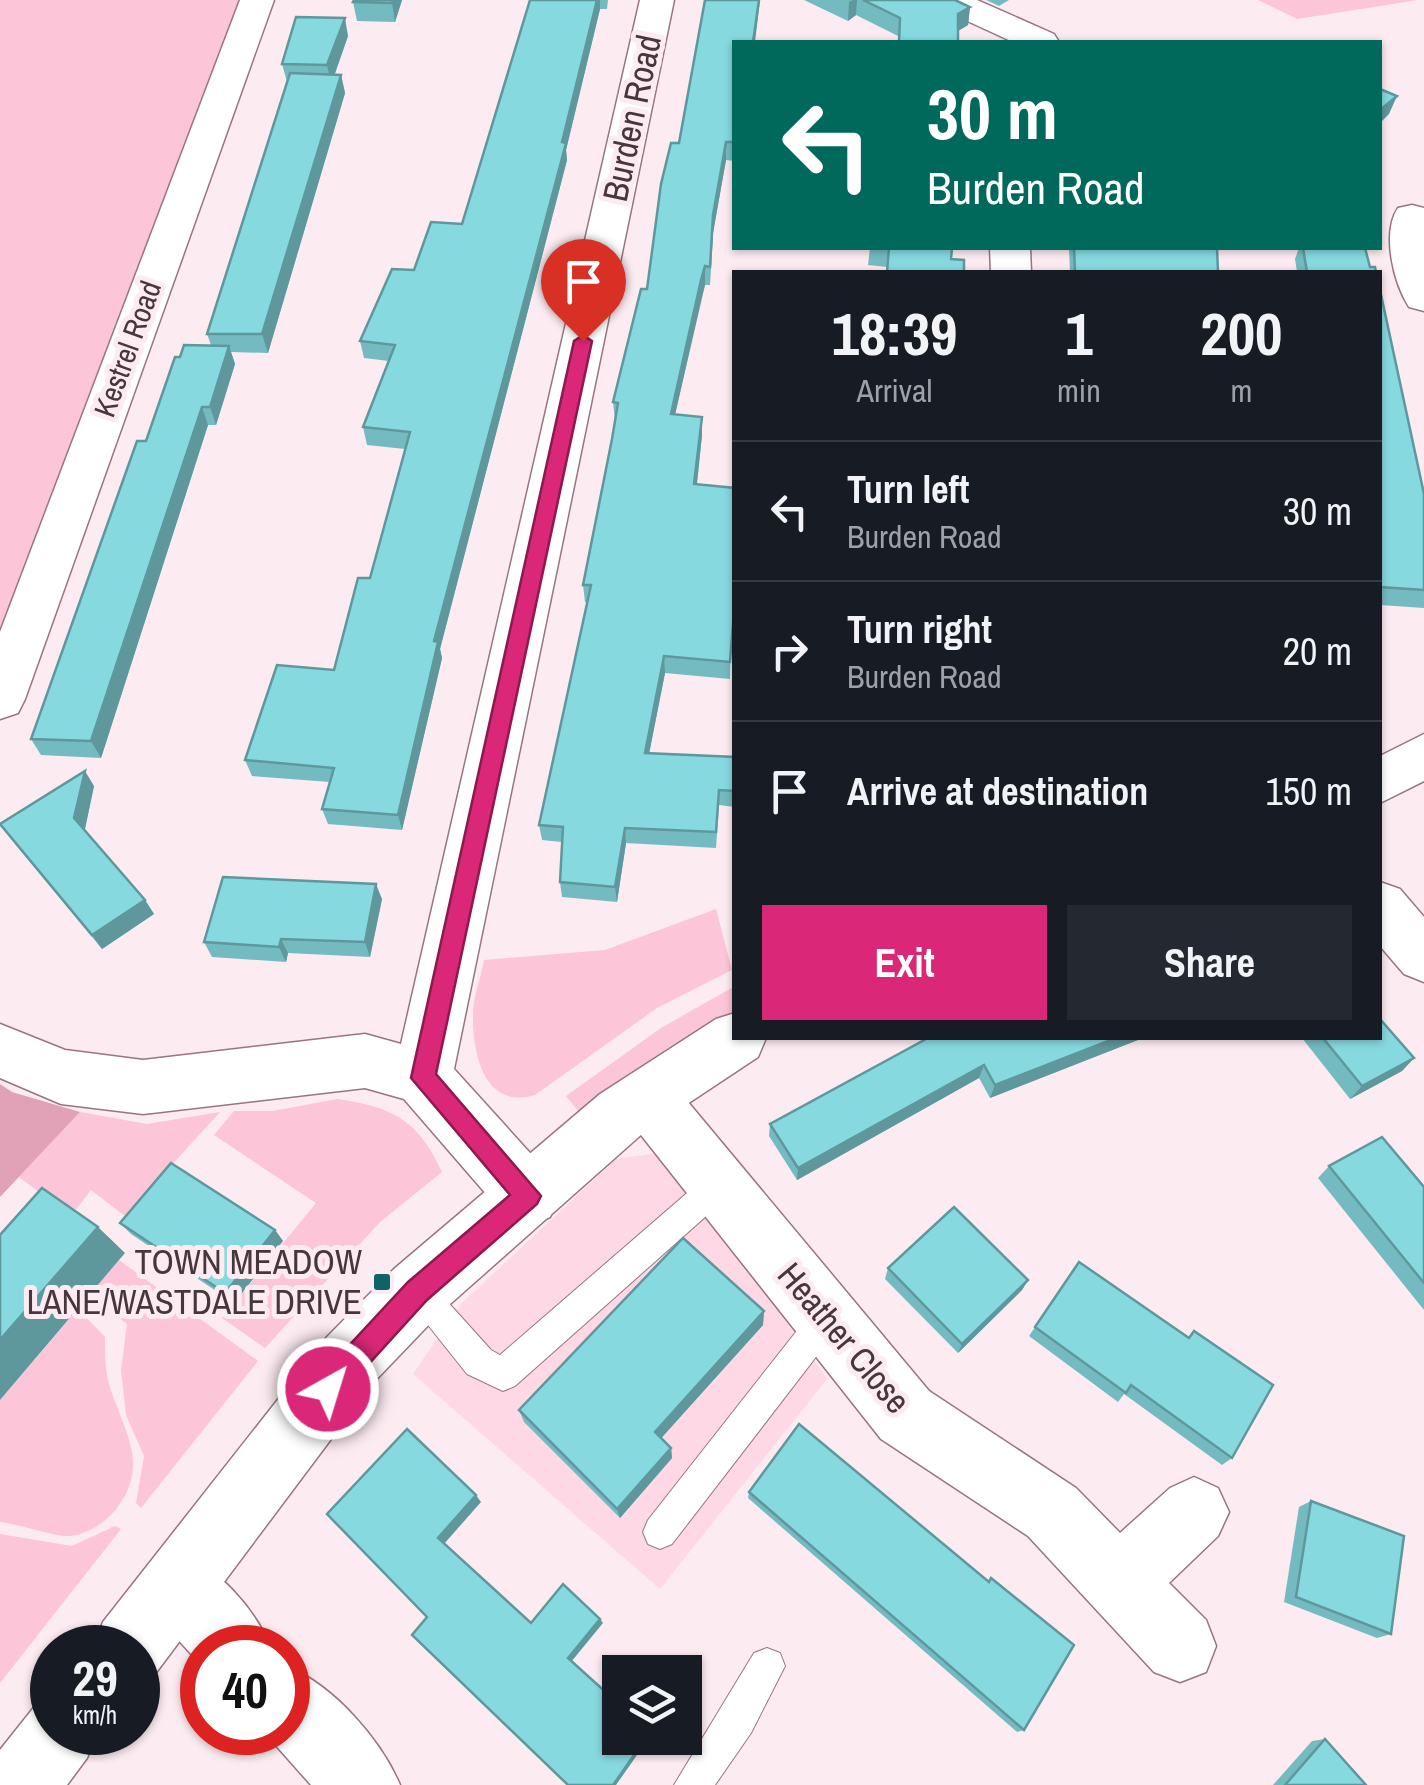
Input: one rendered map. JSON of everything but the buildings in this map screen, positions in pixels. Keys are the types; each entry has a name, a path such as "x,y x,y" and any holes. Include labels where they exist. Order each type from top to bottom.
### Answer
{"street":[{"name":"Kestrel Road","path":"0,699 257,0"},
{"name":"Burden Road","path":"423,1078 658,0"},
{"path":"949,0 1020,38"},
{"path":"1405,214 1424,298"},
{"path":"1382,781 1424,755"},
{"path":"1382,908 1424,957"},
{"path":"146,1625 350,1360 417,1291 647,1097 733,1040"},
{"path":"0,1050 61,1077 143,1087 365,1061 423,1078 528,1196"},
{"name":"Heather Close","path":"647,1097 905,1415 1052,1512 1180,1646"},
{"path":"1119,1582 1194,1512"},
{"path":"177,1586 213,1625"},
{"path":"310,1728 362,1785"},
{"path":"20,1785 44,1755"}],"lane":[{"path":"417,1291 479,1362 504,1374 720,1184"},
{"path":"660,1532 826,1320"},
{"path":"693,1785 738,1720 767,1666"}],"shaded area":[{"path":"0,0 244,0 0,639"},
{"path":"1258,0 1418,0 1297,19"},
{"path":"716,909 732,970 657,1008 535,1095 518,1098 493,1087 479,1062 473,1030 474,1001 484,960 605,950"},
{"path":"732,988 732,1012 671,1046 579,1112 566,1096 661,1028"},
{"path":"0,1084 12,1092 80,1112 0,1197"},
{"path":"337,1099 374,1106 402,1119 423,1140 442,1172 380,1222 265,1348 222,1318 316,1203 214,1135 234,1111 273,1111"},
{"path":"80,1112 147,1124 220,1112 125,1216 91,1190 71,1216 19,1177"},
{"path":"665,1152 827,1379 660,1589 413,1374 461,1304 616,1159"},
{"path":"119,1260 258,1361 141,1508 136,1503 144,1456 126,1415 121,1370 127,1324 89,1295"},
{"path":"78,1309 105,1337 107,1376 130,1444 133,1466 127,1491 113,1513 93,1529 63,1536 0,1522 0,1400"},
{"path":"115,1526 121,1529 46,1625 30,1625 30,1645 0,1683 0,1534 72,1546"}],"place":[{"name":"TOWN MEADOW LANE/WASTDALE DRIVE","path":"382,1282"}],"route":[{"path":"328,1389 350,1360 417,1291 528,1196 423,1078 583,341"}]}
